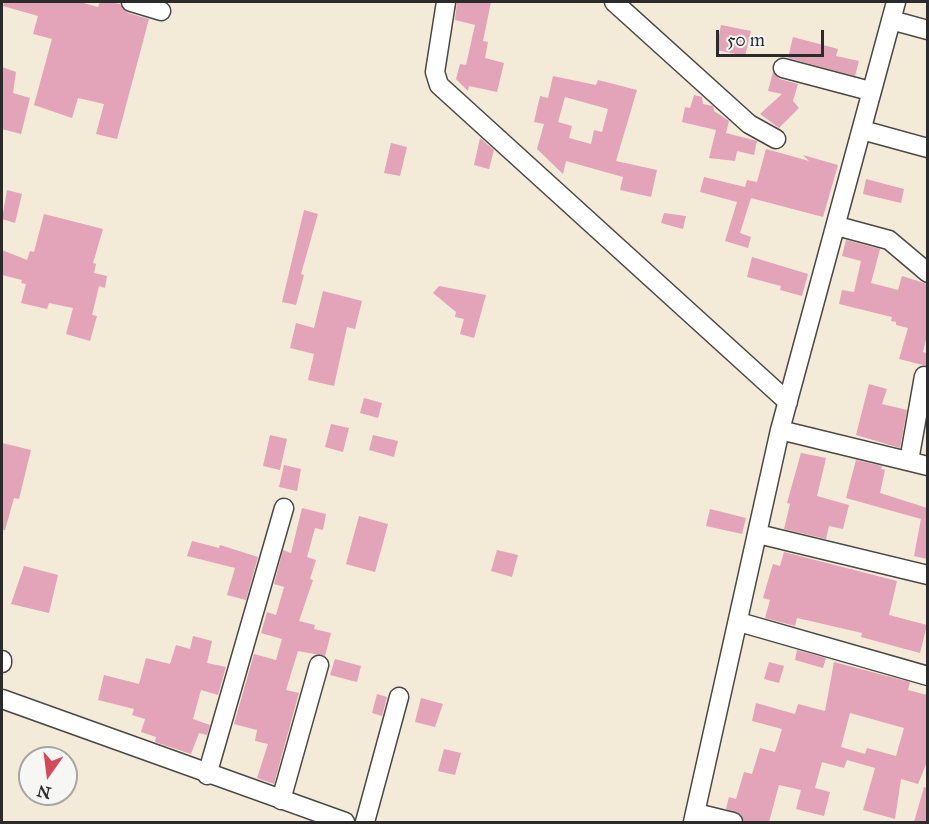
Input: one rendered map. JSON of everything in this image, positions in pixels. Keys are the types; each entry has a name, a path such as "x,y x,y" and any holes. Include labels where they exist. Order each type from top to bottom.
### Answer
{"street":[{"path":"131,2 161,11"},
{"path":"446,2 435,72 439,85 788,402"},
{"path":"614,2 749,124 776,139"},
{"path":"733,822 695,818 780,430 837,226 870,91 896,2"},
{"path":"891,20 927,30"},
{"path":"783,68 870,91"},
{"path":"862,130 927,148"},
{"path":"837,226 889,240 927,273"},
{"path":"909,461 924,376"},
{"path":"780,430 927,465"},
{"path":"207,775 284,508"},
{"path":"758,534 927,575"},
{"path":"739,622 927,676"},
{"path":"281,800 319,665"},
{"path":"365,822 399,697"},
{"path":"2,699 207,775 345,822"}],"building":[{"path":"4,2 80,2 98,7 100,2 109,2 120,4 128,13 149,19 117,139 96,134 104,104 78,98 72,118 34,105 52,39 33,34 38,16 3,6"},
{"path":"457,2 491,2 483,41 488,42 485,58 504,63 497,92 469,86 468,91 456,79 460,64 466,65 475,25 455,20"},
{"path":"721,25 751,31 745,56 716,50"},
{"path":"793,37 838,49 836,56 859,61 855,76 788,58"},
{"path":"2,67 16,72 13,93 30,98 21,134 2,129"},
{"path":"773,72 780,79 798,84 793,101 799,108 779,128 760,114 782,94 768,91"},
{"path":"553,76 596,85 598,80 637,90 616,161 657,170 651,197 620,190 623,177 566,161 563,174 537,149 544,124 534,122 540,96 548,98","holes":["565,97 608,109 602,132 594,130 591,144 569,138 572,126 558,122"]},
{"path":"694,95 702,97 703,104 713,106 714,111 729,121 726,133 757,141 754,155 737,151 735,161 709,158 716,130 682,122 685,107 690,108"},
{"path":"480,138 494,150 489,169 474,165"},
{"path":"391,143 407,147 400,176 384,173"},
{"path":"766,149 809,161 803,155 838,165 823,217 751,198 740,233 751,237 748,248 725,241 737,202 700,192 704,177 745,187 747,180 757,182"},
{"path":"866,179 904,189 901,203 863,194"},
{"path":"7,190 22,194 15,223 2,219"},
{"path":"304,210 318,214 301,274 304,275 296,305 282,302"},
{"path":"664,213 686,216 683,229 661,223"},
{"path":"44,214 103,229 93,263 96,264 94,273 107,276 105,288 99,286 92,315 97,316 90,341 66,334 73,308 49,303 47,309 21,303 26,284 21,283 22,280 2,275 2,250 27,260 30,251 34,252"},
{"path":"846,240 880,249 871,283 898,290 902,276 927,284 927,335 923,352 927,353 927,366 899,359 908,328 896,325 896,322 891,321 892,317 839,304 842,290 854,292 861,261 842,256"},
{"path":"752,257 808,274 802,296 780,290 781,286 747,277"},
{"path":"439,286 486,295 474,338 460,334 464,319 455,317 456,312 433,293"},
{"path":"323,291 362,301 355,329 347,327 334,386 308,380 314,354 290,348 296,323 314,328"},
{"path":"869,384 887,389 882,404 907,410 900,448 856,435"},
{"path":"364,398 382,403 378,418 360,413"},
{"path":"331,424 349,428 343,452 325,447"},
{"path":"270,435 287,439 280,470 263,466"},
{"path":"373,435 398,441 394,457 369,450"},
{"path":"2,443 31,450 19,499 14,498 5,530 2,530"},
{"path":"801,453 826,458 817,496 849,505 843,529 829,526 826,539 784,529 790,504 787,503"},
{"path":"856,460 882,466 881,469 885,470 880,493 927,508 927,559 914,556 921,519 846,498"},
{"path":"284,465 301,469 297,491 279,487"},
{"path":"302,508 326,514 323,530 315,528 307,557 316,560 310,579 313,580 299,621 315,625 314,629 331,633 325,656 298,651 286,690 299,693 274,784 257,778 268,744 255,741 257,730 234,724 254,654 276,660 282,639 261,633 267,612 276,615 284,587 274,584 283,550 291,553"},
{"path":"710,509 746,518 742,534 706,526"},
{"path":"359,516 388,524 375,572 346,564"},
{"path":"192,541 219,548 220,545 258,557 246,600 227,595 235,568 187,556"},
{"path":"497,550 518,555 512,577 491,571"},
{"path":"784,552 897,581 889,615 927,625 920,653 861,637 862,633 797,618 795,626 765,618 770,600 763,598 767,584 773,564 780,566"},
{"path":"24,566 58,575 49,613 11,604"},
{"path":"193,636 212,641 207,663 226,667 218,695 201,690 193,719 210,725 207,735 199,733 191,754 155,742 156,737 141,732 145,719 132,715 134,709 98,700 104,675 139,684 146,658 170,664 176,645 190,649"},
{"path":"797,650 826,658 823,668 795,660"},
{"path":"335,659 361,666 357,682 330,675"},
{"path":"769,662 784,666 779,683 764,679"},
{"path":"834,662 910,682 908,690 927,695 927,762 918,784 901,779 895,819 863,810 875,768 847,760 844,768 822,762 815,788 830,792 824,816 796,809 801,790 779,785 769,822 744,822 740,814 726,809 729,797 736,799 744,772 752,774 760,748 775,752 782,729 752,721 756,703 795,714 798,704 825,711","holes":["850,713 904,728 896,756 867,748 865,754 841,747"]},
{"path":"377,694 387,697 382,716 372,713"},
{"path":"421,698 443,704 435,727 415,722"},
{"path":"444,749 461,753 455,775 438,771"},
{"path":"924,787 927,788 927,822 914,822"}]}
